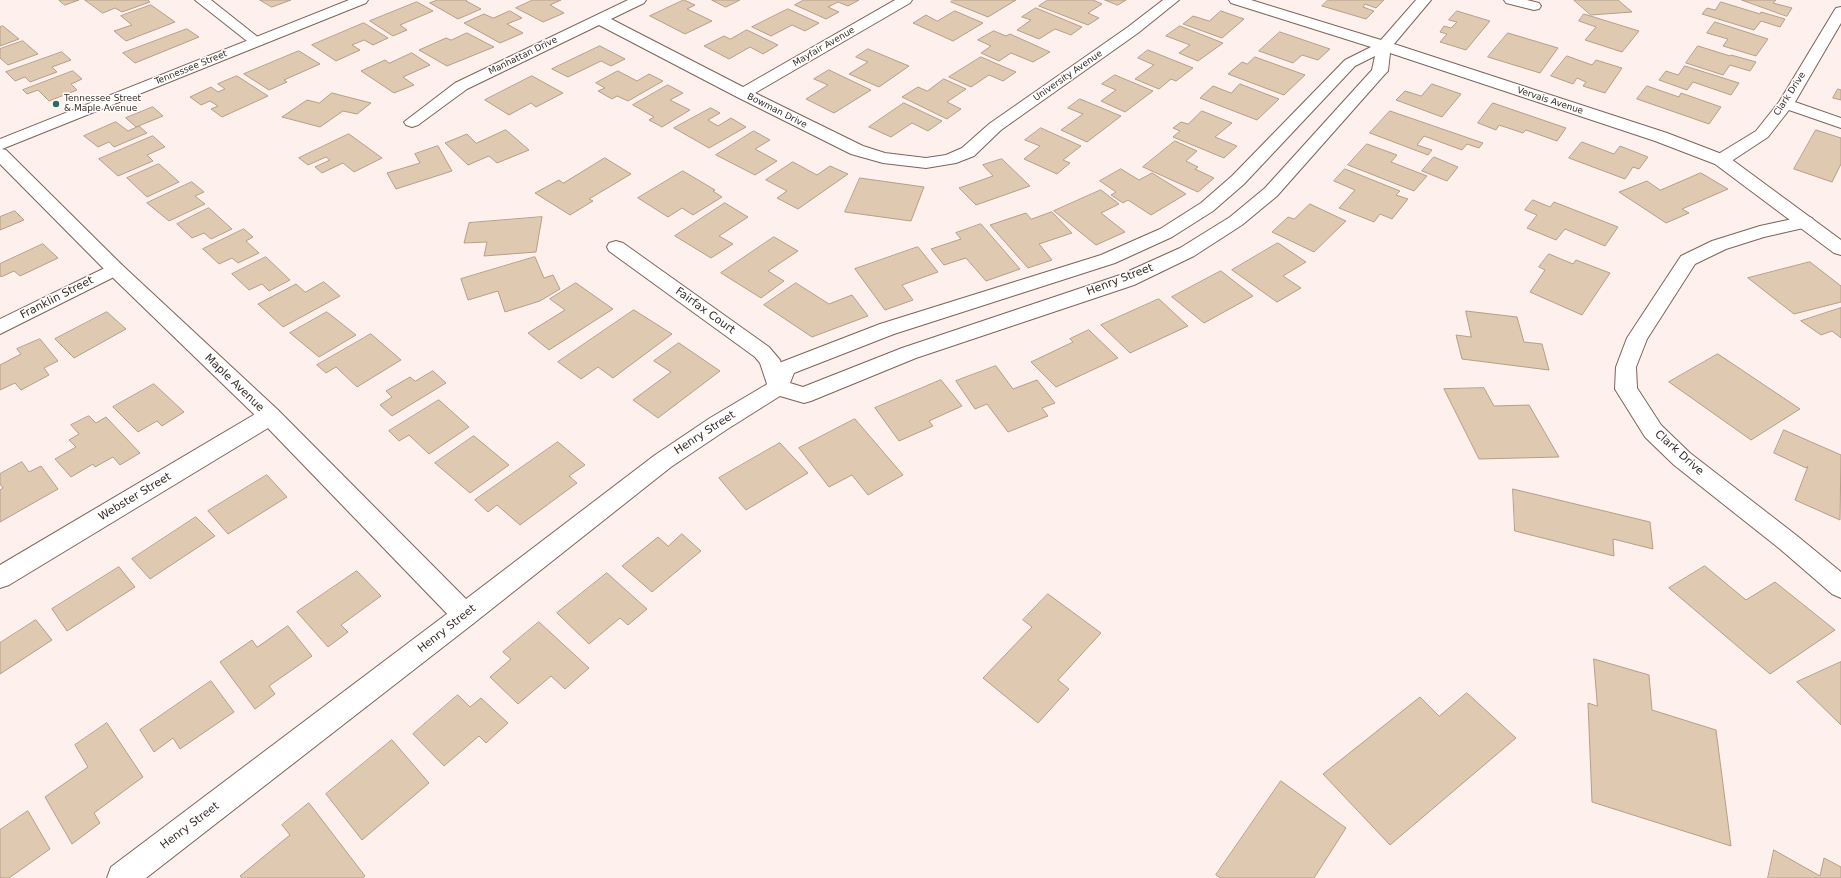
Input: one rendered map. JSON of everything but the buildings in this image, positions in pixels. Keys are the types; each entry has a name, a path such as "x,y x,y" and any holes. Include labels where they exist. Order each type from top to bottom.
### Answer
{"street":[{"path":"202,0 257,42"},
{"name":"Tennessee Street","path":"0,145 361,0"},
{"name":"Manhattan Drive","path":"412,122 461,86 639,0"},
{"name":"Mayfair Avenue","path":"743,94 905,0"},
{"name":"University Avenue","path":"965,154 995,127 1133,30 1172,0"},
{"name":"Vervais Avenue","path":"1236,0 1384,46 1654,135 1721,160 1841,249"},
{"path":"777,388 786,368 887,329 1108,259 1166,233 1207,206 1238,180 1350,63 1384,46 1424,0"},
{"path":"1511,0 1534,6"},
{"name":"Clark Drive","path":"1721,160 1762,134 1786,104 1841,11"},
{"name":"Bowman Drive","path":"599,19 743,94 857,150 883,158 926,163 950,159 965,154"},
{"name":"Henry Street","path":"122,878 663,461 718,424 777,388 804,395 909,353 1127,280 1187,252 1236,221 1271,192 1380,71 1384,46"},
{"path":"1786,104 1841,122"},
{"name":"Maple Avenue","path":"0,154 115,269 270,416 465,615"},
{"name":"Clark Drive","path":"1806,222 1760,232 1719,245 1688,260 1636,338 1626,366 1626,389 1653,431 1682,459 1788,542 1841,587"},
{"name":"Fairfax Court","path":"616,247 762,352 770,360 777,388"},
{"name":"Franklin Street","path":"0,327 115,269"},
{"name":"Webster Street","path":"0,578 270,416"}],"place":[{"name":"Tennessee Street & Maple Avenue","path":"56,104"}]}
